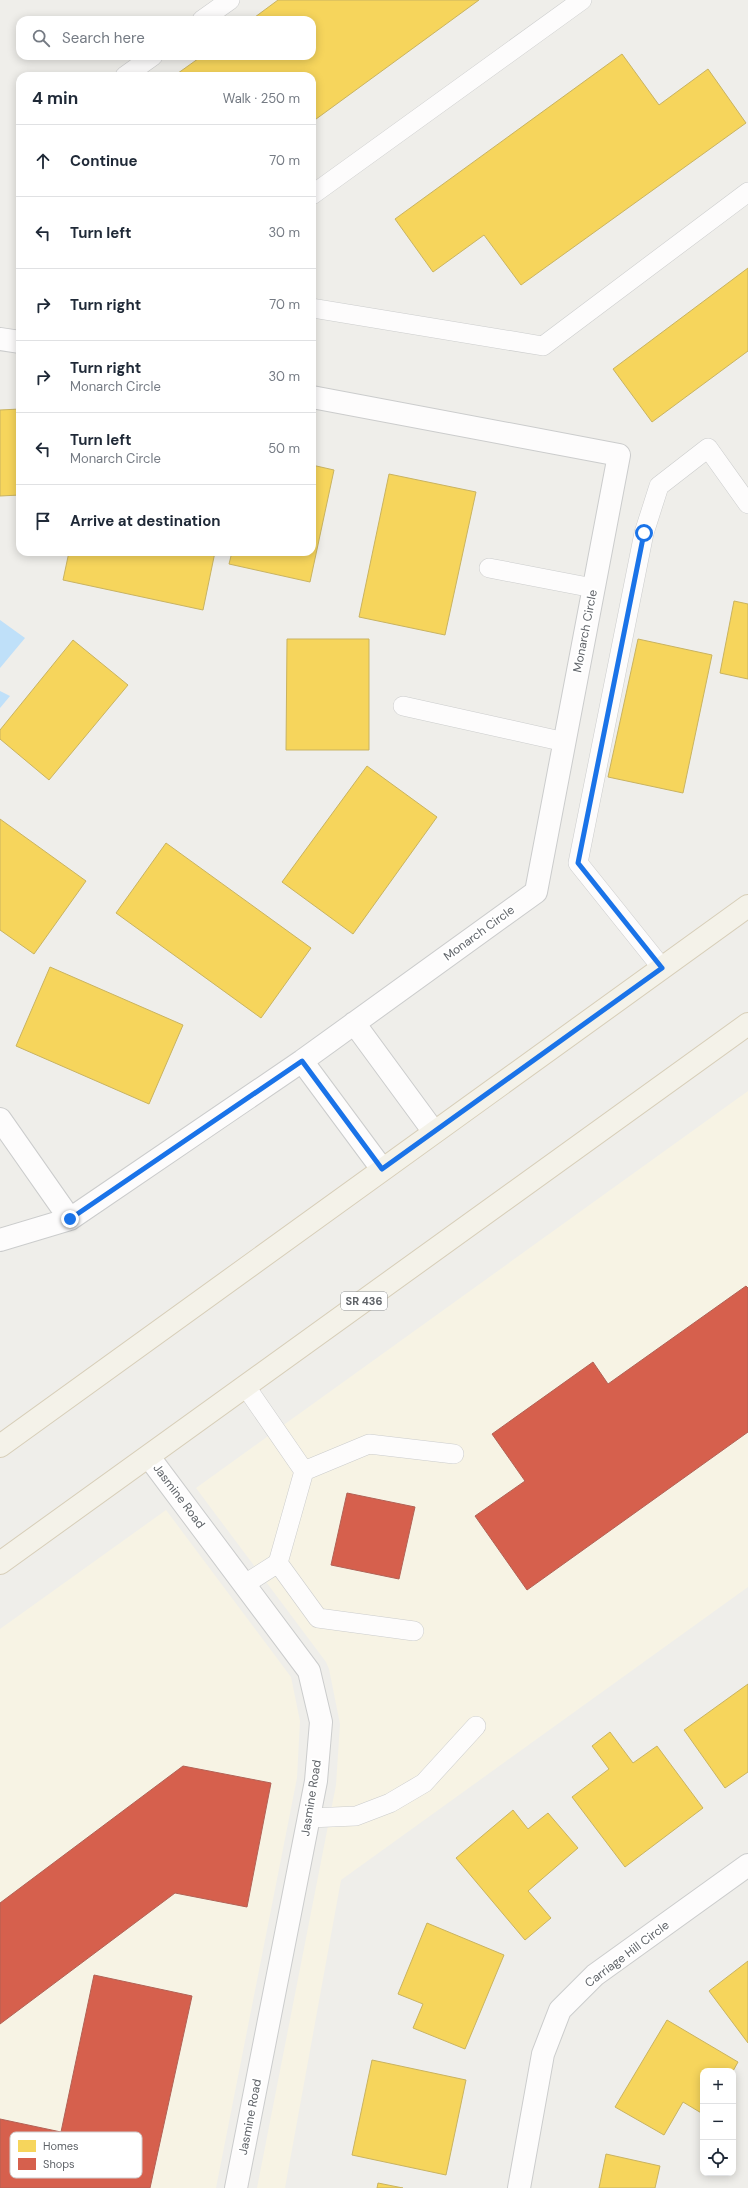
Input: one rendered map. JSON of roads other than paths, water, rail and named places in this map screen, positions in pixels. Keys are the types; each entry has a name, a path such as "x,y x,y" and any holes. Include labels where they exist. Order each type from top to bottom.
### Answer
{"main road":[{"path":"0,1446 748,906"},
{"name":"SR 436","path":"0,1563 150,1457 748,1024"}],"street":[{"path":"0,339 16,341"},
{"name":"Monarch Circle","path":"0,1240 70,1219 302,1061 536,892 618,455 316,398"},
{"path":"354,1023 434,1132"},
{"path":"302,1061 382,1169"},
{"path":"0,1119 70,1219"},
{"name":"Jasmine Road","path":"150,1457 309,1671 321,1722 316,1781 236,2188"},
{"name":"Carriage Hill Circle","path":"518,2188 543,2054 560,2010 594,1976 748,1866"}],"lane":[{"path":"208,16 230,0"},
{"path":"316,192 582,0"},
{"path":"131,72 147,60"},
{"path":"316,309 543,346 748,192"},
{"path":"662,968 578,863 644,533 659,486 708,448 748,504"},
{"path":"488,568 593,588"},
{"path":"403,706 564,742"},
{"path":"246,1387 304,1471"},
{"path":"304,1471 369,1444 454,1454"},
{"path":"245,1584 278,1563 304,1471"},
{"path":"278,1563 318,1618 414,1631"},
{"path":"309,1818 356,1816 390,1803 424,1783 476,1726"}],"water":[{"path":"0,620 25,638 0,668"},
{"path":"0,691 10,696 0,708"}]}
